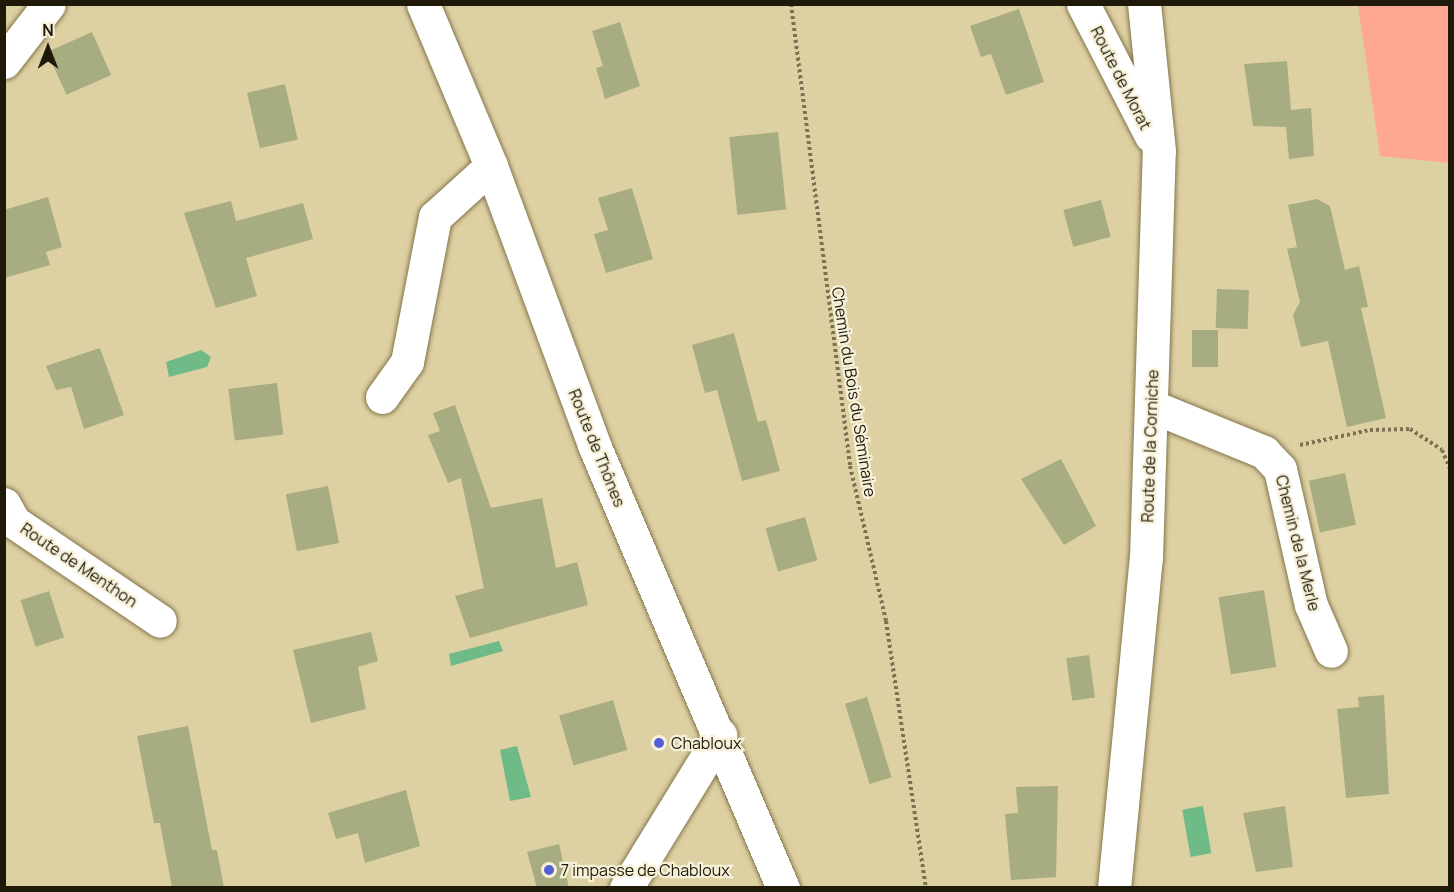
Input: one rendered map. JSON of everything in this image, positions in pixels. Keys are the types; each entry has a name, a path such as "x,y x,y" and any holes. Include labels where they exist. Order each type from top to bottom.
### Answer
{"street":[{"path":"4,62 49,4"},
{"name":"Route de Thônes","path":"423,4 491,166 594,445 720,735 783,888"},
{"name":"Route de Morat","path":"1083,4 1159,151"},
{"name":"Route de la Corniche","path":"1114,888 1146,558 1159,151 1144,4"},
{"path":"382,397 407,362 435,217 491,166"},
{"path":"1151,406 1264,453"},
{"name":"Chemin de la Merle","path":"1264,453 1280,469 1311,605 1331,651"},
{"name":"Route de Menthon","path":"4,504 14,522 160,621"},
{"path":"626,888 720,735"}],"path":[{"name":"Chemin du Bois du Séminaire","path":"791,4 850,466 886,621 926,888"},
{"path":"1264,453 1370,430 1410,429 1442,450 1449,470"}],"shaded area":[{"path":"1358,5 1449,5 1449,163 1380,156"},
{"path":"201,350 211,357 207,367 169,377 166,362"},
{"path":"499,641 503,651 451,666 449,654"},
{"path":"517,746 531,797 510,801 500,750"},
{"path":"1203,806 1211,853 1191,857 1182,810"}],"building":[{"path":"1019,9 1044,82 1006,95 991,54 981,57 970,26"},
{"path":"620,22 640,86 605,99 596,68 603,66 592,31"},
{"path":"92,32 111,75 66,95 47,52"},
{"path":"1287,61 1291,110 1311,108 1314,156 1289,159 1286,127 1253,126 1244,64"},
{"path":"285,84 298,140 260,148 247,93"},
{"path":"778,132 786,210 737,215 729,137"},
{"path":"632,188 653,259 606,273 594,234 608,230 598,198"},
{"path":"48,197 62,247 46,252 50,265 4,278 4,210"},
{"path":"1317,199 1330,206 1345,270 1359,266 1368,307 1361,308 1386,418 1347,427 1328,341 1301,347 1293,315 1300,302 1287,249 1297,247 1288,205"},
{"path":"1101,200 1111,237 1073,247 1063,210"},
{"path":"231,201 236,221 303,203 313,239 246,258 257,296 216,308 184,213"},
{"path":"1217,289 1249,290 1248,329 1216,328"},
{"path":"1192,330 1218,330 1218,367 1192,367"},
{"path":"734,333 758,422 766,420 780,471 742,481 717,390 705,393 692,345"},
{"path":"100,348 124,415 84,429 71,387 56,390 46,366"},
{"path":"277,383 283,435 235,441 228,389"},
{"path":"455,405 491,508 542,498 556,568 577,562 588,605 470,638 455,596 484,588 461,478 448,483 428,435 440,431 433,413"},
{"path":"1061,459 1096,526 1064,545 1021,479"},
{"path":"1345,473 1356,525 1320,533 1309,481"},
{"path":"328,486 339,543 297,551 286,494"},
{"path":"805,517 817,560 778,572 766,528"},
{"path":"1264,590 1276,667 1231,674 1219,597"},
{"path":"49,591 64,638 36,647 20,600"},
{"path":"371,632 378,661 358,667 366,709 311,723 293,650"},
{"path":"1089,655 1095,698 1072,701 1066,658"},
{"path":"1384,695 1389,794 1346,798 1337,709 1359,707 1358,697"},
{"path":"867,697 892,777 870,784 845,704"},
{"path":"613,700 627,750 574,765 559,715"},
{"path":"188,726 212,850 217,850 224,888 172,888 160,823 154,823 137,736"},
{"path":"1058,786 1056,877 1011,880 1005,814 1018,813 1016,787"},
{"path":"406,790 420,846 365,863 358,833 336,839 328,813"},
{"path":"1285,806 1293,867 1256,872 1243,813"},
{"name":"7 impasse de Chabloux","path":"559,844 569,888 537,888 527,852"}],"place":[{"name":"Chabloux","path":"659,743"},
{"name":"7 impasse de Chabloux","path":"549,870"}]}
